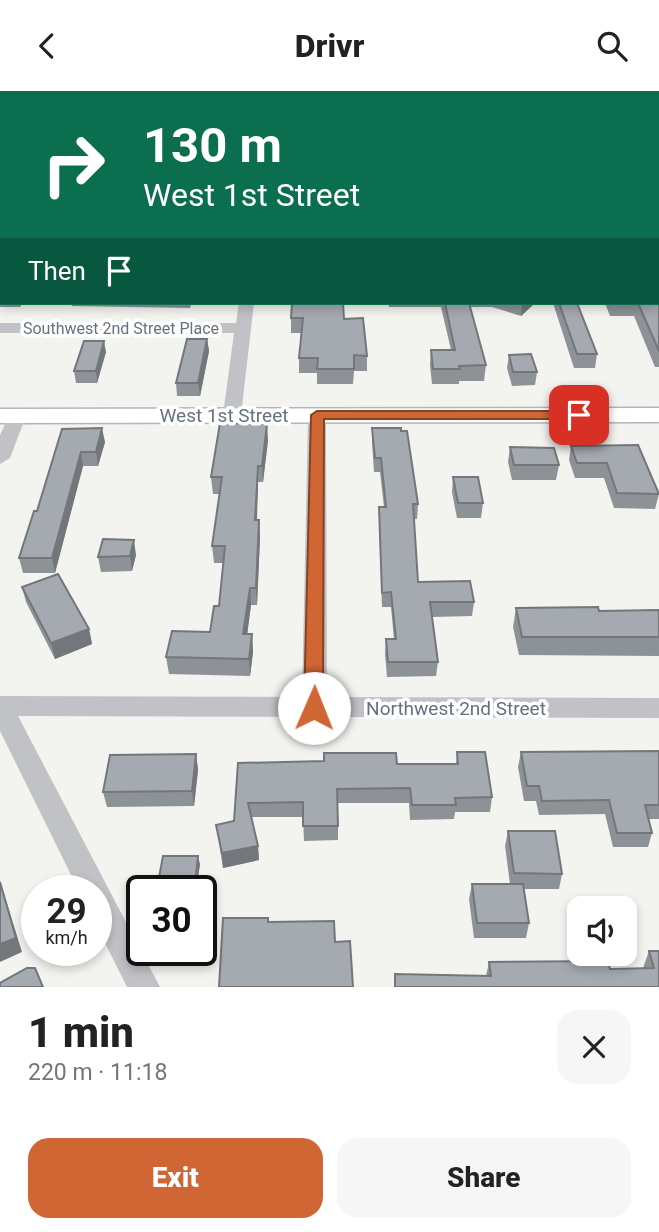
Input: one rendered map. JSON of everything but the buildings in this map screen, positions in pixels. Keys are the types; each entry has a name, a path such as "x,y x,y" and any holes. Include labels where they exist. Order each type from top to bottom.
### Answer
{"main road":[{"name":"West 1st Street","path":"8,416 659,415"}],"street":[{"path":"232,415 246,305"},
{"name":"Southwest 2nd Street Place","path":"0,328 243,328"},
{"path":"314,708 317,415"},
{"path":"0,458 8,416"},
{"path":"0,706 86,875"},
{"name":"Northwest 2nd Street","path":"0,706 659,708"},
{"path":"112,926 144,987"}],"route":[{"path":"314,708 317,415 579,415"}]}
